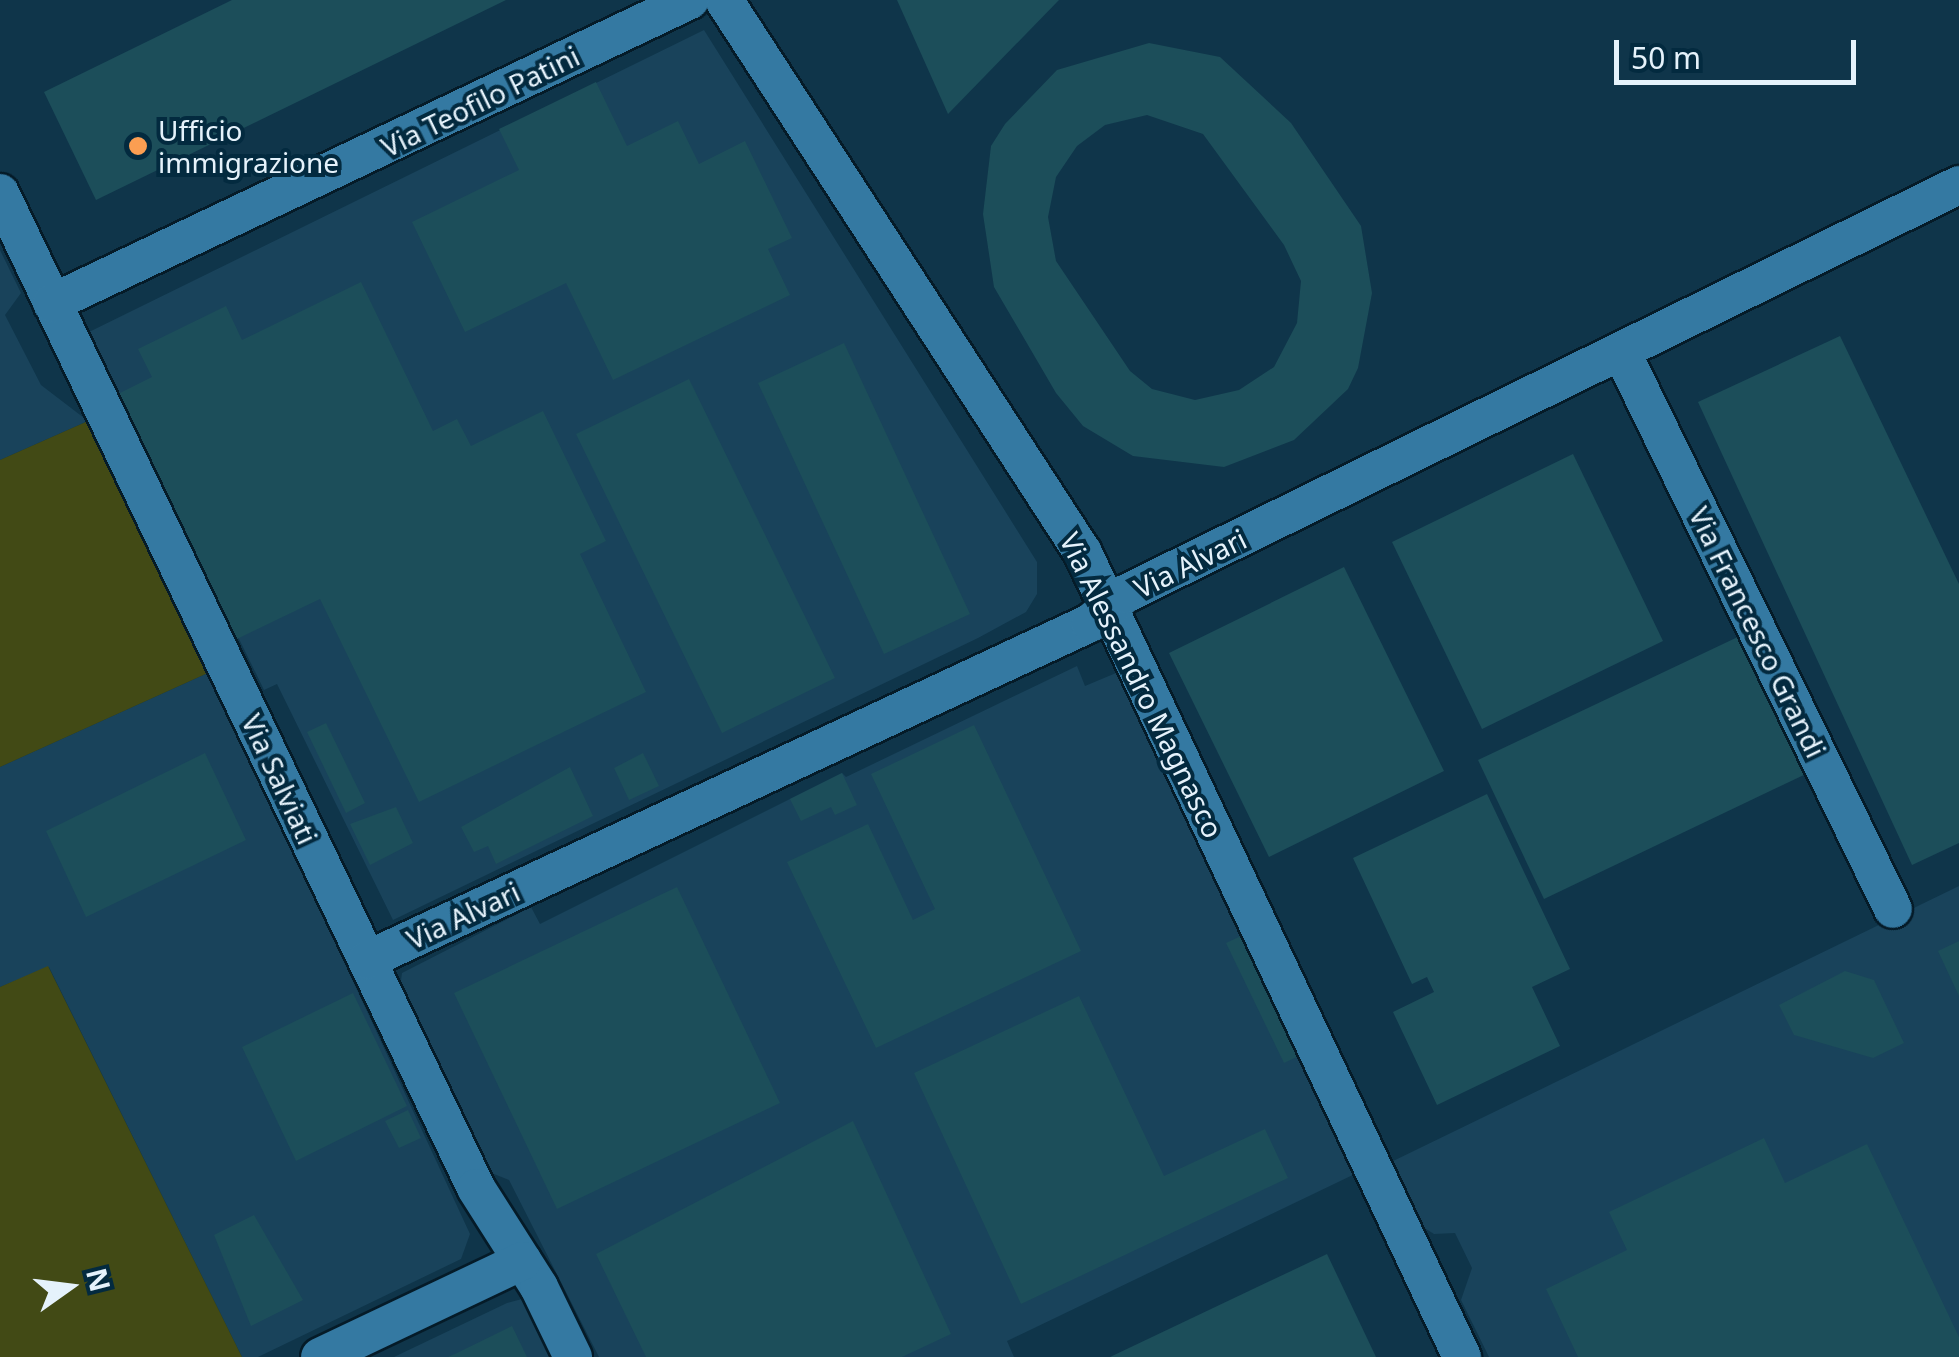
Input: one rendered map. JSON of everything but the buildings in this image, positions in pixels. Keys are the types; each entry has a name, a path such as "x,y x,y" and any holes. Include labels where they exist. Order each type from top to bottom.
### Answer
{"street":[{"name":"Via Teofilo Patini","path":"52,303 690,0"},
{"name":"Via Alessandro Magnasco","path":"724,0 1083,552 1462,1357"},
{"name":"Via Alvari","path":"366,960 1090,623 1125,594 1623,355 1959,186"},
{"name":"Via Salviati","path":"0,193 476,1188 522,1261 573,1357"},
{"name":"Via Francesco Grandi","path":"1623,355 1892,909"},
{"path":"320,1357 358,1348 522,1261"}],"shaded area":[{"path":"704,30 1037,562 1037,594 1026,612 978,638 393,920 277,684 264,690 89,332"},
{"path":"0,250 21,293 5,315 41,385 88,421 0,460"},
{"path":"1077,666 1085,686 1116,673 1359,1172 1007,1341 1014,1357 599,1357 509,1180 489,1172 400,988 402,973 531,907 540,924 842,773 846,777"},
{"path":"210,672 470,1234 461,1259 258,1357 242,1357 49,967 0,987 0,767"},
{"path":"1959,886 1959,1357 1489,1357 1461,1300 1472,1268 1455,1233 1434,1234 1418,1224 1389,1163"},
{"path":"522,1299 550,1357 394,1357 507,1303"}],"green space":[{"path":"88,421 210,672 0,767 0,460"},
{"path":"48,966 242,1357 0,1357 0,987"}],"place":[{"name":"Ufficio immigrazione","path":"138,146"}]}
